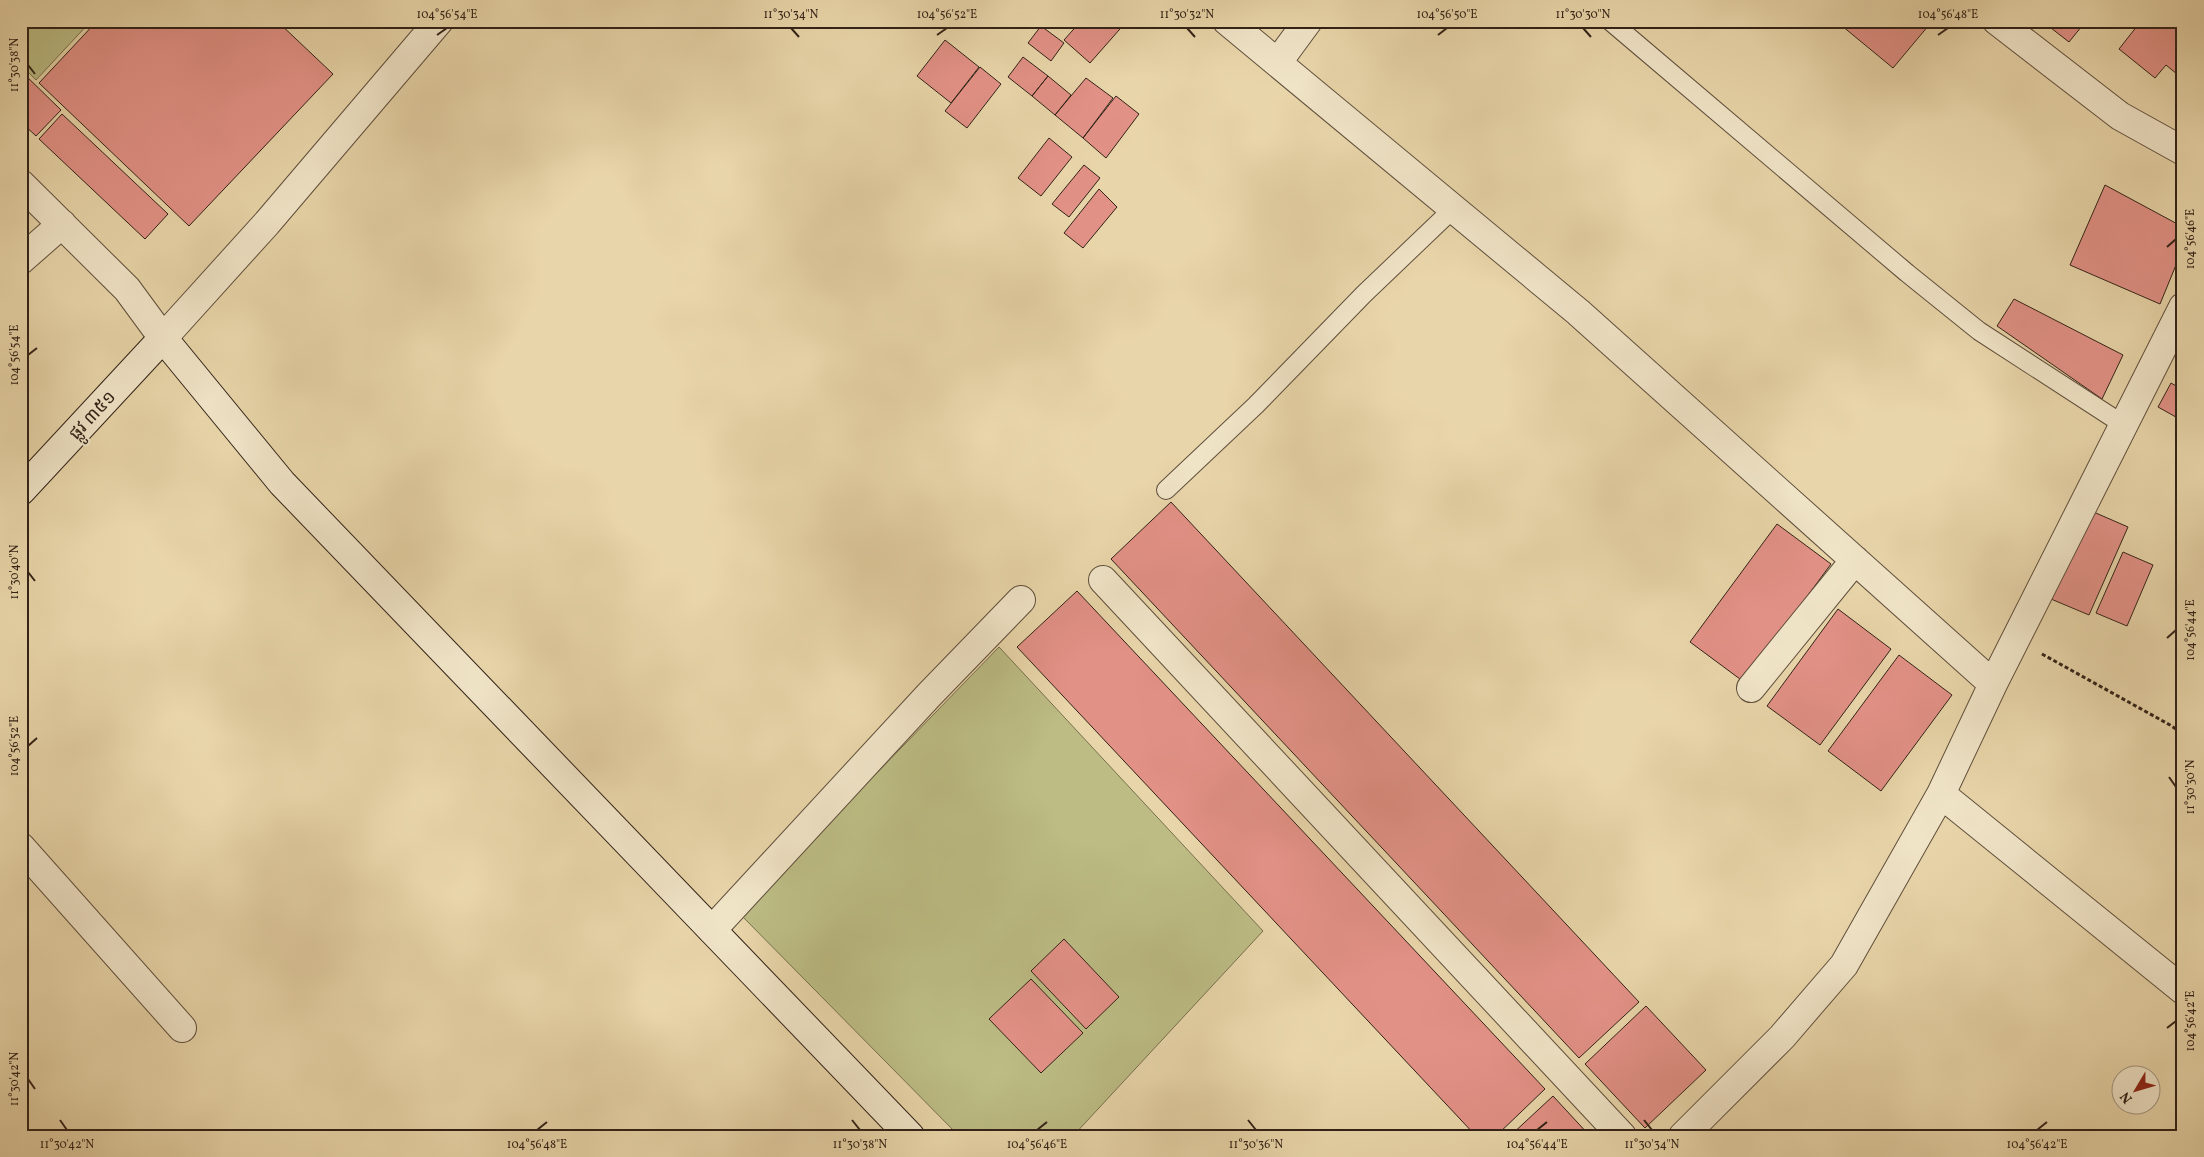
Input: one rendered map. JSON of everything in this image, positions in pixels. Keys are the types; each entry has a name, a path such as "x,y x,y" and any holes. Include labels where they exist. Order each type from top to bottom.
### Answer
{"street":[{"name":"ផ្លូវ ៣៥១","path":"21,491 267,223 439,21"},
{"path":"1226,21 1278,62 1585,318 1993,684"},
{"path":"1278,62 1308,21"},
{"path":"1997,21 2120,116 2183,151"},
{"path":"21,184 127,290 163,338 282,484 910,1136"},
{"path":"21,260 62,224"},
{"path":"1682,1136 1782,1037 1844,965 1941,794 1993,684 2017,640 2183,307"},
{"path":"1750,688 1856,560"},
{"path":"1103,580 1622,1136"},
{"path":"712,930 929,694 1021,600"},
{"path":"1941,794 2183,990"},
{"path":"21,847 182,1028"}],"lane":[{"path":"1610,21 1907,274 1979,331 2124,425"},
{"path":"1166,490 1256,405 1364,294 1454,208"}],"path":[{"path":"2017,640 2183,734"}],"green space":[{"path":"21,21 91,21 36,80 21,65"},
{"path":"999,647 1263,931 1073,1136 959,1136 740,914"}],"building":[{"path":"97,21 277,21 333,74 189,226 39,83"},
{"path":"1081,21 1127,21 1090,63 1064,40"},
{"path":"1836,21 1924,21 1929,25 1893,68"},
{"path":"2042,21 2086,21 2069,42"},
{"path":"2141,21 2183,21 2183,79 2166,65 2155,78 2119,49"},
{"path":"1041,26 1064,43 1051,61 1028,43"},
{"path":"945,40 979,67 951,103 917,76"},
{"path":"1023,57 1048,76 1032,96 1008,77"},
{"path":"980,67 1001,84 967,128 945,111"},
{"path":"21,71 61,110 36,136 21,122"},
{"path":"1048,76 1071,95 1055,115 1032,96"},
{"path":"1086,78 1113,98 1083,138 1055,115"},
{"path":"1116,96 1139,114 1106,158 1083,138"},
{"path":"62,114 168,214 145,239 39,139"},
{"path":"1049,138 1072,157 1041,196 1018,178"},
{"path":"1084,165 1100,178 1069,217 1052,204"},
{"path":"2105,185 2183,227 2183,248 2160,304 2070,265"},
{"path":"1099,189 1117,207 1083,248 1064,233"},
{"path":"2014,299 2123,355 2102,399 1997,326"},
{"path":"2171,383 2183,390 2183,421 2158,407"},
{"path":"1171,502 1639,1002 1579,1058 1111,559"},
{"path":"2089,510 2128,527 2089,615 2051,599"},
{"path":"1777,524 1831,564 1744,682 1690,642"},
{"path":"2123,552 2153,565 2127,626 2096,613"},
{"path":"1077,591 1545,1089 1496,1136 1476,1136 1017,647"},
{"path":"1838,609 1891,649 1820,745 1767,706"},
{"path":"1899,655 1952,695 1881,791 1828,751"},
{"path":"1064,939 1119,997 1086,1029 1031,971"},
{"path":"1031,979 1083,1033 1041,1073 989,1019"},
{"path":"1646,1006 1706,1070 1645,1128 1585,1064"},
{"path":"1553,1096 1590,1136 1510,1136"}]}
